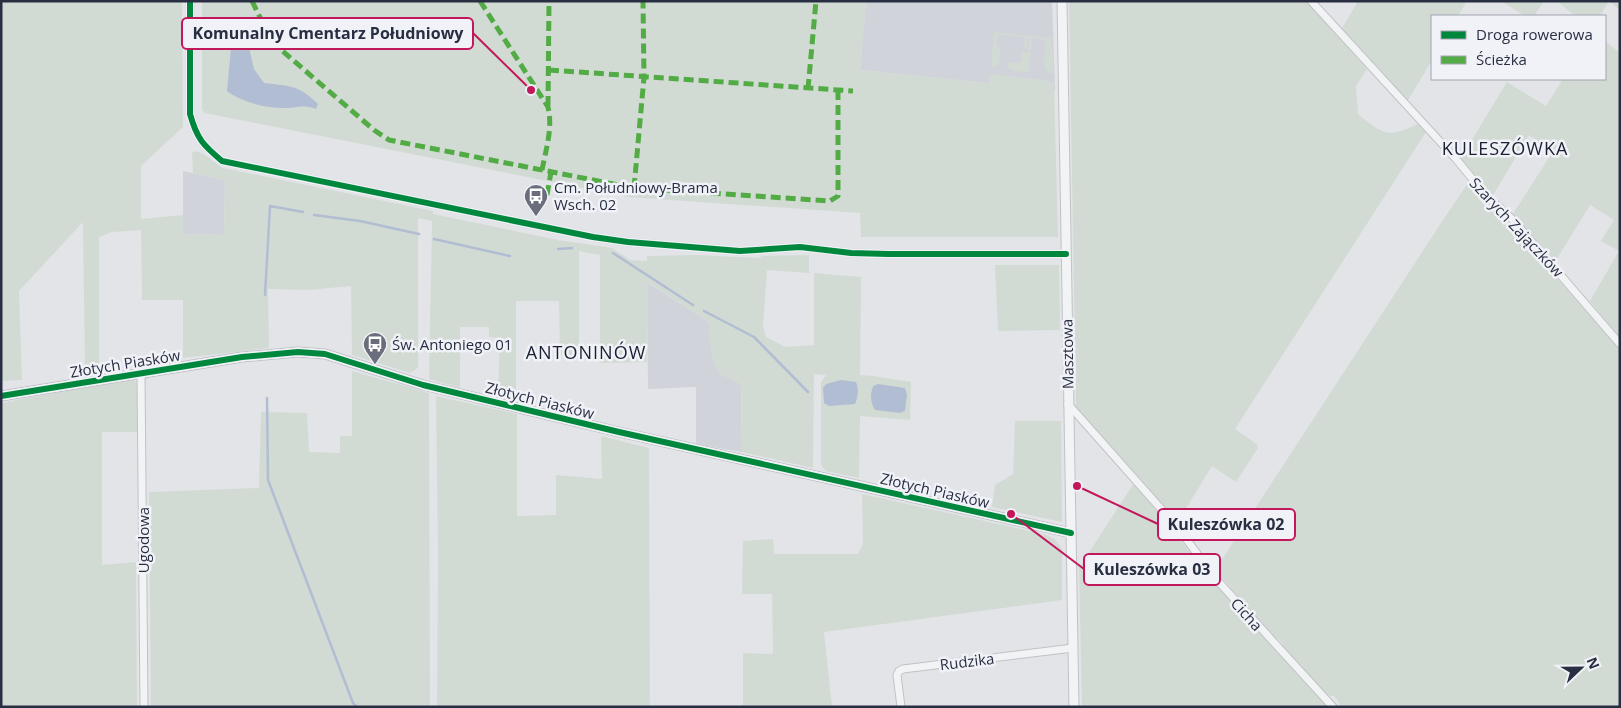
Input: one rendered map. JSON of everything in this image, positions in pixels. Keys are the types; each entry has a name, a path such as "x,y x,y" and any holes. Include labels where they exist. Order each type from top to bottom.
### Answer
{"street":[{"path":"190,1 190,114 203,144 222,161 579,234 628,242 740,251 800,247 851,253 888,254 1066,254"},
{"name":"Masztowa","path":"1062,1 1074,707"},
{"name":"Szarych Zajączków","path":"1312,2 1456,159 1484,193 1513,220 1620,344"},
{"name":"Złotych Piasków","path":"1,396 242,357 298,352 325,354 423,384 619,432 1071,533"},
{"name":"Ugodowa","path":"141,374 144,707"},
{"name":"Cicha","path":"1068,404 1178,528 1222,586 1333,707"},
{"name":"Rudzika","path":"901,707 897,675 903,669 1072,648"}],"shaded area":[{"path":"1,1 182,1 183,127 141,166 141,219 183,215 183,234 224,235 225,180 193,173 192,153 195,151 223,168 433,211 433,214 558,240 612,248 630,260 647,261 647,256 695,255 759,258 762,256 809,255 809,273 767,270 763,327 766,337 785,347 814,345 814,273 861,277 860,375 911,382 910,420 860,416 859,478 826,471 821,465 821,382 826,375 814,374 813,468 742,452 741,384 723,375 715,365 711,351 709,322 648,282 647,362 600,363 600,255 579,251 579,357 560,356 559,301 516,301 516,402 498,397 500,338 489,337 489,327 460,327 460,388 429,379 432,221 418,218 418,368 410,373 352,355 351,286 308,290 268,289 269,348 183,358 183,300 142,300 141,230 112,232 99,237 99,370 85,372 83,222 19,291 22,380 1,381"},
{"path":"202,1 866,1 860,70 989,83 990,74 1054,83 1058,237 861,237 860,213 628,197 205,113 202,110"},
{"path":"866,1 1052,1 1055,90 860,70"},
{"path":"1069,1 1306,1 1367,69 1356,86 1358,114 1375,127 1387,132 1401,131 1420,123 1426,132 1235,429 1258,445 1258,448 1236,482 1212,466 1177,523 1137,475 1076,409"},
{"path":"1358,1 1467,1 1459,15 1431,15 1431,62 1407,102 1341,30"},
{"path":"1501,1 1544,1 1535,15 1523,15"},
{"path":"1557,1 1609,1 1601,15 1574,15"},
{"path":"1609,1 1620,1 1620,10"},
{"path":"994,32 1051,38 1054,73 1049,73 1044,68 1046,40 1032,38 1031,50 1028,50 1028,38 1026,50 1024,49 1025,37 998,35 997,46 1001,47 999,62 996,67 991,67"},
{"path":"1606,42 1620,53 1620,338 1590,301 1619,251 1601,241 1614,220 1590,205 1555,262 1513,214 1553,151 1529,135 1492,197 1459,161 1507,82 1546,106 1562,80 1606,80"},
{"path":"1022,52 1031,52 1029,72 1012,70 1007,66 1006,62 1021,63"},
{"path":"183,171 225,180 224,235 183,234"},
{"path":"1470,180 1620,350 1620,707 1340,707 1339,702 1334,696 1328,696 1215,570"},
{"path":"995,265 1059,265 1060,330 998,331"},
{"path":"647,282 709,322 713,358 721,374 741,384 742,452 696,444 696,387 648,389"},
{"path":"352,371 429,393 430,707 151,707 149,492 259,488 261,412 307,413 309,452 340,453 340,436 352,436"},
{"path":"133,379 137,383 138,432 102,432 102,565 136,562 137,707 1,707 1,403"},
{"path":"436,396 517,414 517,516 556,515 556,475 602,479 601,436 649,448 650,707 437,707"},
{"path":"1015,421 1061,421 1062,522 992,507 995,485 1013,474"},
{"path":"1134,483 1214,582 1330,707 1082,707 1079,568"},
{"path":"862,494 1044,534 1055,539 1062,549 1062,600 824,632 832,707 743,707 743,653 773,654 772,594 742,594 743,541 773,539 774,554 858,554 863,544"}],"water":[{"path":"248,43 254,69 264,83 287,86 305,93 318,104 316,109 265,106 248,102 227,91 231,48"},
{"path":"841,380 856,382 858,393 855,404 829,406 824,403 823,388 826,384"},
{"path":"878,384 905,388 907,395 905,411 900,413 875,410 871,396 873,386"}],"waterway":[{"path":"265,295 270,206 303,212"},
{"path":"314,215 360,221 419,234"},
{"path":"434,239 510,256"},
{"path":"558,249 572,248"},
{"path":"613,253 693,305"},
{"path":"704,311 754,337 808,392"},
{"path":"267,398 268,480 353,703 357,707"}],"marked path":[{"path":"252,1 272,42 374,130 389,140 634,188 830,201 838,196 838,91"},
{"path":"480,1 548,107 550,123 542,170"},
{"path":"548,106 549,1"},
{"path":"634,188 644,77 643,1"},
{"path":"808,89 816,1"},
{"path":"549,70 853,91"},
{"path":"547,195 551,172"}],"cycle path":[{"path":"190,1 190,114 195,130 202,141 222,161 593,237 628,242 740,251 800,247 851,253 888,254 1066,254"},
{"path":"1,396 242,357 298,352 325,354 423,385 619,432 1071,533"}],"place":[{"name":"Komunalny Cmentarz Południowy","path":"531,90"},
{"name":"Cm. Południowy-Brama Wsch. 02","path":"536,217"},
{"name":"Św. Antoniego 01","path":"375,365"},
{"name":"Kuleszówka 02","path":"1077,486"},
{"name":"Kuleszówka 03","path":"1011,514"}],"district":[{"name":"KULESZÓWKA","path":"1505,148"},
{"name":"ANTONINÓW","path":"586,352"}]}
